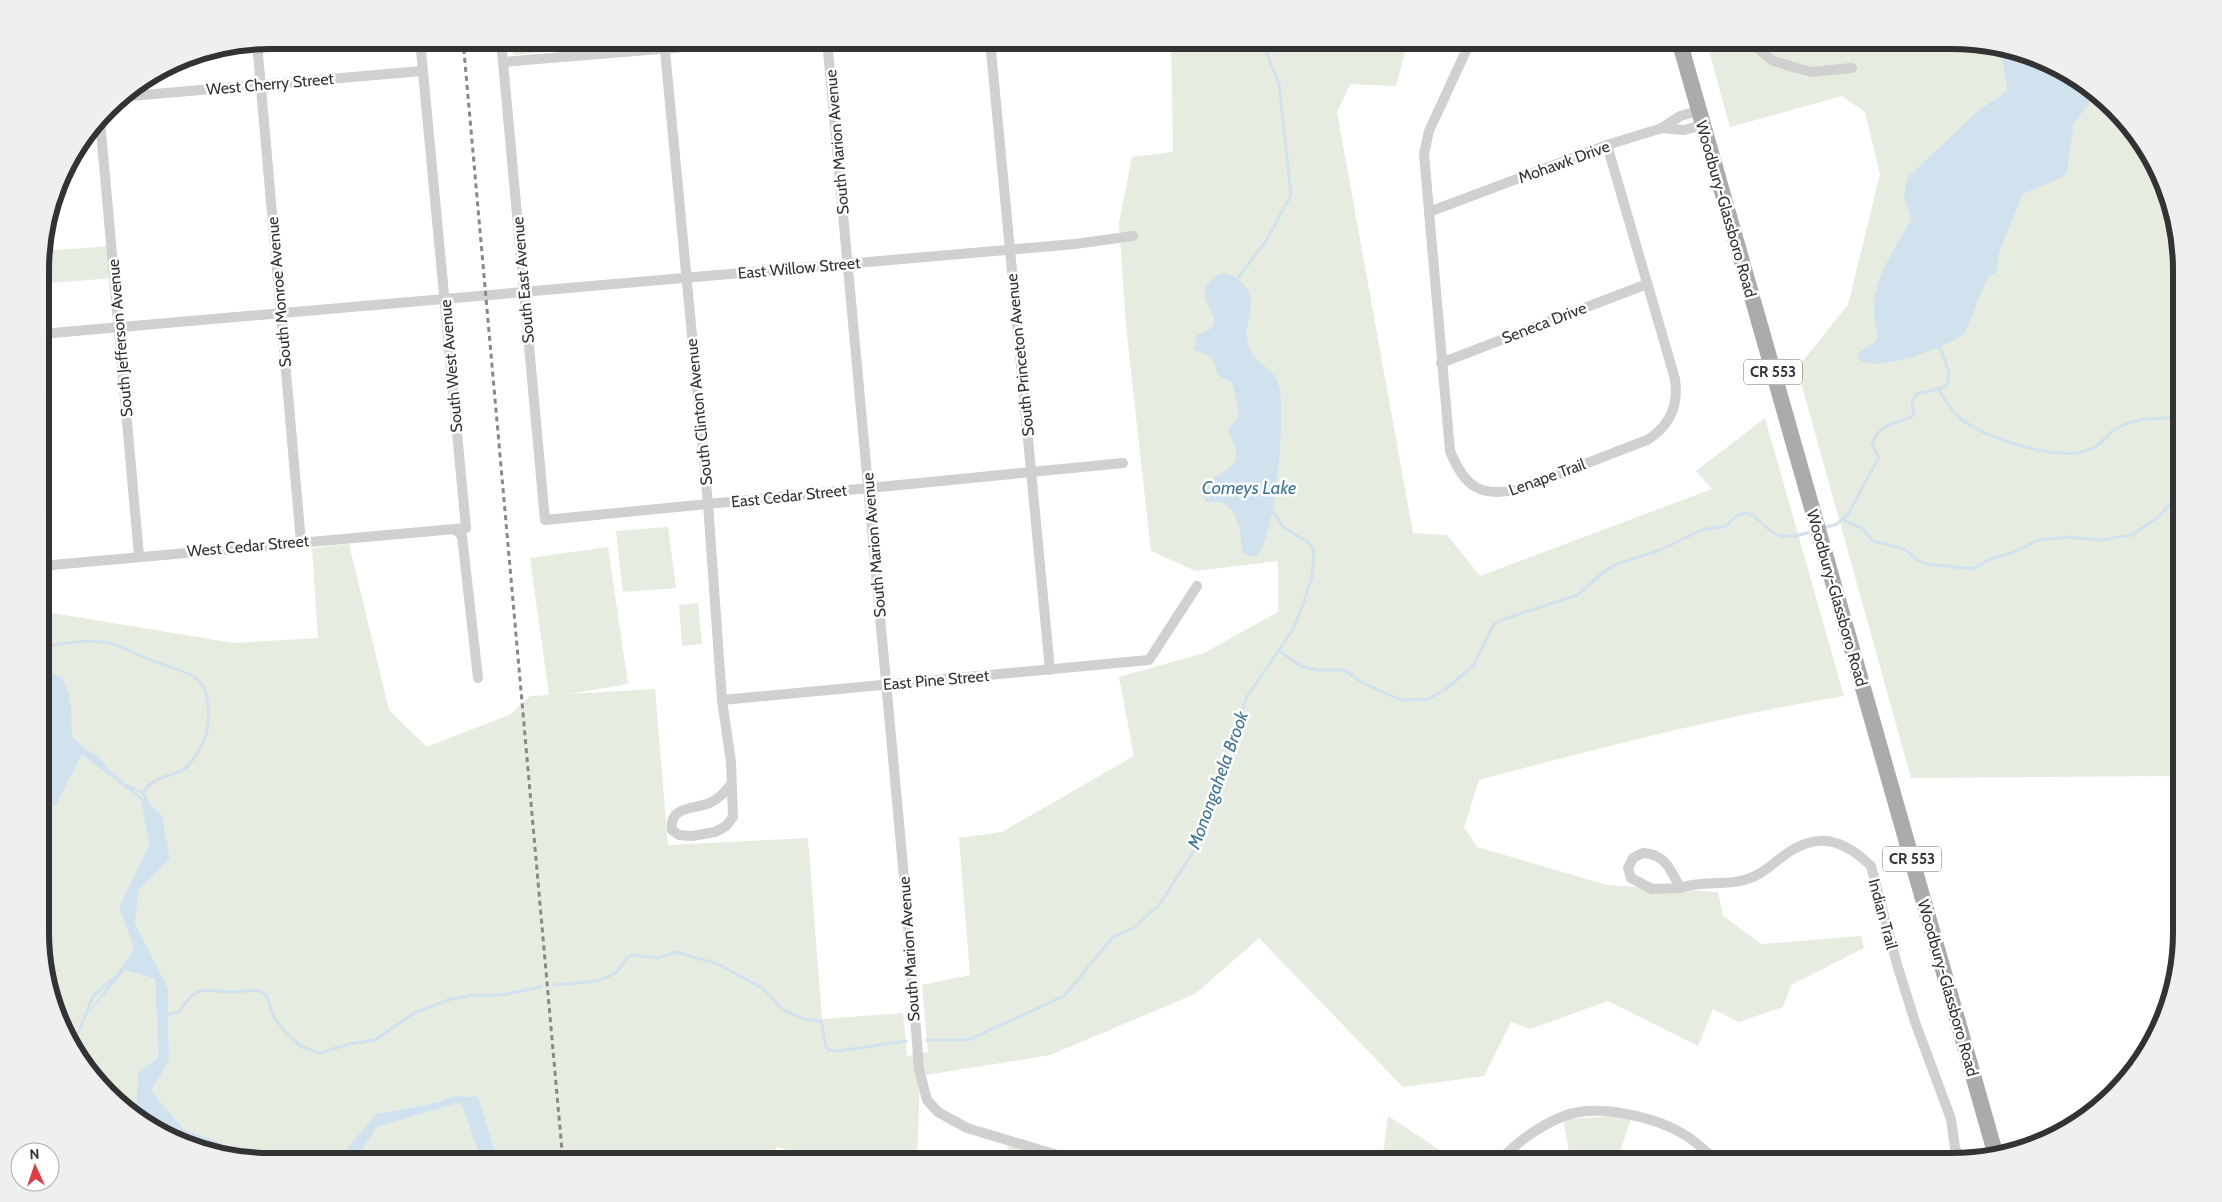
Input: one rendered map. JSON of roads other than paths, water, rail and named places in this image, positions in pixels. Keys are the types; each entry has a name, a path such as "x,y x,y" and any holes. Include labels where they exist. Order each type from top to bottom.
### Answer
{"main road":[{"name":"Woodbury-Glassboro Road","path":"1681,49 1994,1149"}],"street":[{"name":"South Monroe Avenue","path":"258,49 301,542"},
{"name":"South West Avenue","path":"421,49 466,528 455,530"},
{"name":"South East Avenue","path":"502,49 545,520"},
{"path":"503,62 627,49"},
{"name":"South Clinton Avenue","path":"665,49 708,504 722,700 731,762 733,817 726,826 715,832 692,836 679,835 672,830 670,821 674,814 690,807 707,804 721,796 731,784"},
{"name":"South Marion Avenue","path":"828,49 906,899 916,1051 922,1089 927,1100 938,1112 968,1128 1051,1153"},
{"name":"South Princeton Avenue","path":"991,49 1050,670"},
{"name":"Lenape Trail","path":"1467,49 1425,144 1441,363 1450,452 1458,472 1471,485 1485,492 1501,493 1520,489 1657,434 1669,420 1676,402 1675,379 1607,145"},
{"path":"1758,49 1773,61 1811,72 1852,68"},
{"name":"West Cherry Street","path":"133,96 422,71"},
{"name":"Mohawk Drive","path":"1429,212 1607,145 1662,128 1680,116 1700,118"},
{"path":"1662,128 1684,130 1700,118"},
{"name":"South Jefferson Avenue","path":"101,128 139,556"},
{"name":"East Willow Street","path":"49,333 1075,244 1133,236"},
{"name":"Seneca Drive","path":"1441,363 1647,284"},
{"name":"East Cedar Street","path":"545,520 1123,463"},
{"path":"455,530 462,536 478,678"},
{"name":"West Cedar Street","path":"49,565 455,530"},
{"name":"East Pine Street","path":"722,700 1149,660 1197,586"},
{"name":"Indian Trail","path":"1680,888 1670,868 1660,857 1643,854 1633,858 1628,868 1631,878 1652,889 1680,888 1694,882 1731,884 1755,876 1803,844 1820,840 1850,848 1860,855 1870,866 1912,1013 1952,1119 1955,1148 1958,1153"},
{"path":"1508,1153 1528,1136 1565,1115 1605,1112 1646,1118 1673,1128 1687,1136 1707,1153"},
{"path":"1954,1153 1955,1148"}],"water":[{"path":"2001,54 2023,60 2063,78 2093,99 2074,123 2067,174 2023,194 1999,252 1997,271 1987,279 1964,334 1928,351 1896,361 1869,363 1859,360 1858,353 1876,341 1878,337 1874,319 1876,289 1887,262 1911,219 1904,196 1907,178 1979,110 2007,91"},
{"name":"Comeys Lake","path":"1222,273 1229,274 1239,280 1250,296 1251,304 1247,328 1248,345 1255,357 1276,379 1281,400 1280,448 1273,505 1262,548 1254,557 1242,553 1239,526 1230,508 1221,502 1206,501 1203,494 1204,488 1208,483 1233,464 1237,454 1228,428 1238,418 1238,407 1232,383 1218,375 1211,358 1194,350 1197,335 1214,324 1214,319 1206,301 1206,287 1211,280"},
{"path":"49,677 63,677 73,738 162,815 170,859 139,890 135,923 168,988 169,1061 151,1091 184,1129 245,1152 199,1142 176,1132 136,1107 138,1072 158,1058 155,979 125,970 81,1023 134,949 119,907 149,845 141,800 82,755 56,805 49,808"},
{"path":"478,1095 495,1153 479,1153 461,1102 377,1127 360,1153 343,1153 376,1114"}],"waterway":[{"path":"1236,280 1266,241 1291,195 1279,84 1265,49"},
{"path":"1824,528 1837,524 1848,514 1879,457 1872,444 1881,430 1890,424 1914,415 1912,402 1916,394 1943,388 1948,384 1949,372 1938,343"},
{"path":"1939,389 1954,412 1973,427 2005,441 2043,451 2078,453 2094,448 2114,430 2129,423 2146,419 2173,418"},
{"name":"Monongahela Brook","path":"1843,520 1862,528 1873,541 1905,549 1917,560 1927,564 1973,569 1990,559 2012,553 2038,540 2069,537 2101,540 2132,535 2157,518 2173,501"},
{"name":"Monongahela Brook","path":"927,1040 968,1040 1064,996 1113,937 1133,928 1159,905 1194,851 1207,820 1229,741 1248,695 1292,631 1312,577 1314,550 1308,542 1283,527 1271,509"},
{"name":"Monongahela Brook","path":"1279,651 1303,667 1317,670 1344,670 1365,684 1401,700 1428,699 1446,689 1474,665 1493,625 1501,620 1577,595 1605,571 1619,563 1658,551 1701,530 1726,526 1740,514 1746,513 1751,514 1767,528 1779,535 1794,536 1813,531"},
{"path":"49,647 87,641 105,642 125,648 153,661 189,674 202,684 207,700 208,726 200,749 185,769 155,781 143,793"},
{"path":"49,674 57,678 66,690 70,723"},
{"path":"85,750 99,759 105,767"},
{"path":"126,785 143,793 151,809"},
{"name":"Monongahela Brook","path":"554,985 598,981 616,973 626,959 632,955 658,958 676,952 718,964 762,988 783,1010 804,1019 821,1021 826,1047 829,1050 839,1051 906,1041"},
{"path":"76,1040 93,996 113,979"},
{"name":"Monongahela Brook","path":"166,1015 179,1012 191,996 202,991 258,991 266,995 274,1017 286,1033 302,1047 320,1053 349,1044 375,1040 416,1012 451,999 473,995 501,995 541,987"},
{"path":"442,1102 455,1098 464,1098"}],"railway":[{"path":"464,49 562,1153"}]}
